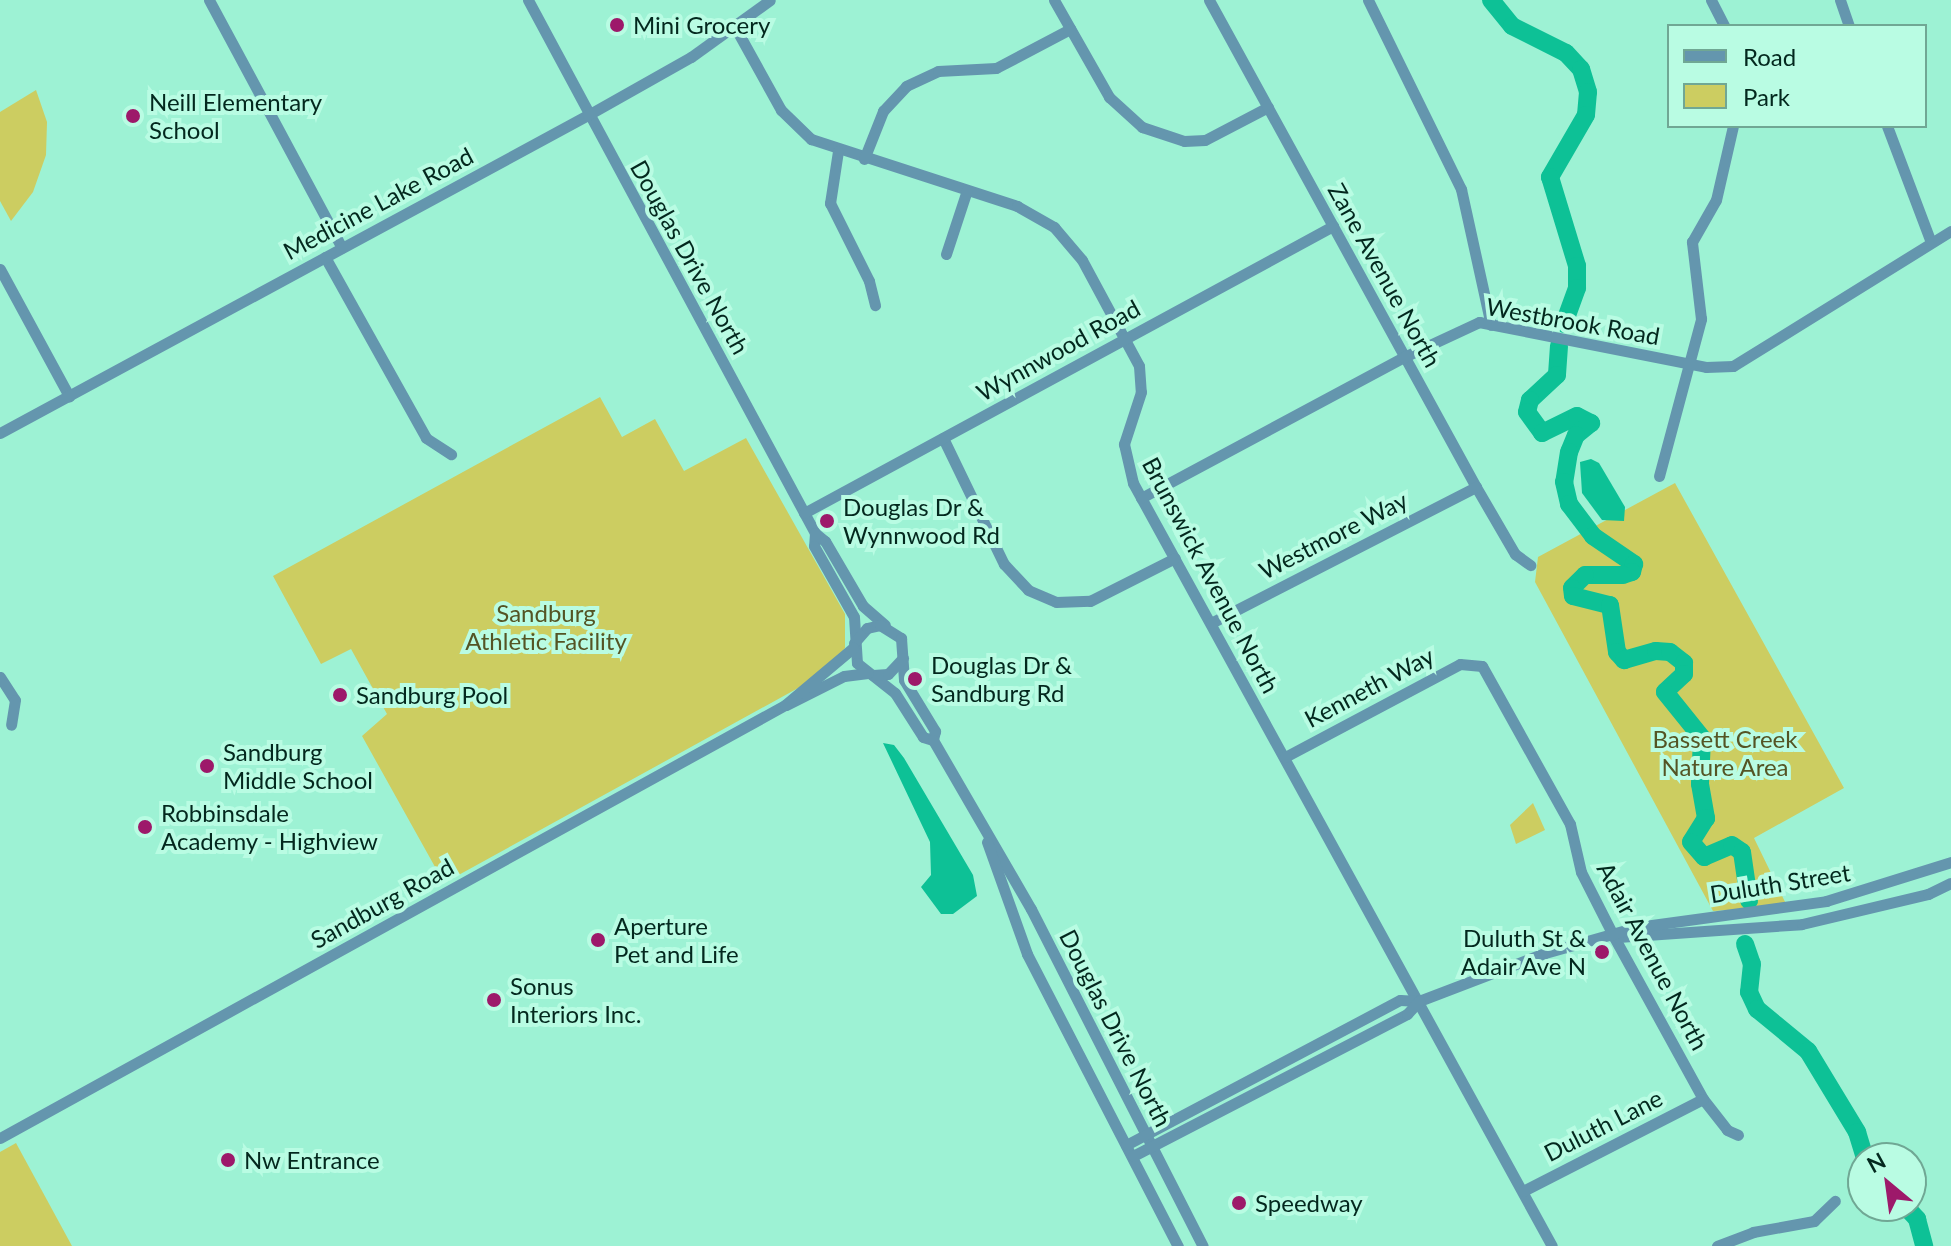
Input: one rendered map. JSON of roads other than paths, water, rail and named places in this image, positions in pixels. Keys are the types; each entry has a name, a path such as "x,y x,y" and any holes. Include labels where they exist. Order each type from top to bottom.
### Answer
{"street":[{"path":"209,0 342,248"},
{"name":"Douglas Drive North","path":"528,0 815,533 825,541 863,606 901,638 904,680 935,731 933,740 984,834 1031,909 1203,1246"},
{"name":"Medicine Lake Road","path":"0,433 588,115 735,27 770,0"},
{"path":"1054,0 1109,97 1124,114 1163,135 1205,140 1268,107"},
{"name":"Zane Avenue North","path":"1209,0 1476,487 1515,554 1530,565"},
{"path":"1368,0 1461,189 1491,325"},
{"path":"1711,0 1723,24"},
{"path":"1840,0 1848,24"},
{"name":"Brunswick Avenue North","path":"735,27 787,118 811,139 838,151 1017,206 1054,227 1082,260 1139,366 1141,392 1123,458 1141,498 1552,1246"},
{"path":"864,159 883,111 906,86 938,71 996,68 1070,29"},
{"path":"1659,476 1690,364 1702,298 1692,242 1716,200 1733,128"},
{"path":"1888,128 1930,240"},
{"path":"838,151 828,192 832,211 869,281 875,305"},
{"path":"946,254 967,190"},
{"name":"Wynnwood Road","path":"804,513 1333,226"},
{"name":"Westbrook Road","path":"1141,498 1404,357 1479,322 1720,368 1746,360 1930,240 1951,231"},
{"path":"325,257 426,438 451,454"},
{"path":"0,269 69,396"},
{"path":"943,438 1004,564 1014,579 1039,596 1056,602 1090,601 1175,558"},
{"name":"Westmore Way","path":"1211,623 1476,487"},
{"name":"Douglas Drive North","path":"815,533 814,546 854,617 857,663 895,693 923,737 933,740"},
{"path":"854,645 867,628 886,626"},
{"name":"Sandburg Road","path":"785,705 854,645"},
{"path":"871,674 894,670 903,658"},
{"name":"Kenneth Way","path":"1285,757 1460,664 1476,663"},
{"name":"Adair Avenue North","path":"1476,663 1487,672 1570,824 1581,872 1703,1099 1727,1130 1738,1135"},
{"name":"Sandburg Road","path":"0,1138 785,705 844,676 871,674"},
{"path":"0,677 15,700 11,725"},
{"name":"Douglas Drive North","path":"984,834 1020,939 1178,1246"},
{"name":"Duluth Street","path":"1126,1145 1400,1000 1419,1001 1545,953 1660,923 1840,898 1951,862"},
{"name":"Duluth Street","path":"1614,937 1802,924 1928,894 1951,883"},
{"name":"Duluth Street","path":"1133,1156 1407,1014 1419,1001"},
{"name":"Duluth Lane","path":"1523,1191 1703,1099"},
{"path":"1717,1246 1753,1232 1814,1221 1835,1201"}],"waterway":[{"path":"1491,0 1512,26 1566,53 1581,69 1588,92 1586,115 1550,177 1577,266 1577,288 1564,324"},
{"path":"1559,346 1557,375 1530,400 1527,412 1542,433 1577,416 1591,423 1576,435 1569,452 1564,482 1569,504 1593,536 1634,564 1632,572 1623,575 1585,575 1572,588 1573,596 1610,605 1617,652 1624,660 1656,651 1670,652 1684,663 1684,674 1665,692 1702,738 1700,784 1706,818 1691,842 1704,857 1732,845 1742,852 1749,900"},
{"path":"1745,944 1752,964 1749,992 1757,1009 1808,1051 1860,1142"},
{"path":"1918,1222 1924,1246"}],"place":[{"name":"Mini Grocery","path":"617,25"},
{"name":"Neill Elementary School","path":"133,116"},
{"name":"Douglas Dr & Wynnwood Rd","path":"827,521"},
{"name":"Douglas Dr & Sandburg Rd","path":"915,679"},
{"name":"Sandburg Pool","path":"340,695"},
{"name":"Sandburg Middle School","path":"207,766"},
{"name":"Robbinsdale Academy - Highview","path":"145,827"},
{"name":"Aperture Pet and Life","path":"598,940"},
{"name":"Duluth St & Adair Ave N","path":"1602,952"},
{"name":"Sonus Interiors Inc.","path":"494,1000"},
{"name":"Nw Entrance","path":"228,1160"},
{"name":"Speedway","path":"1239,1203"}],"park label":[{"name":"Sandburg Athletic Facility","path":"546,627"},
{"name":"Bassett Creek Nature Area","path":"1725,753"}]}
